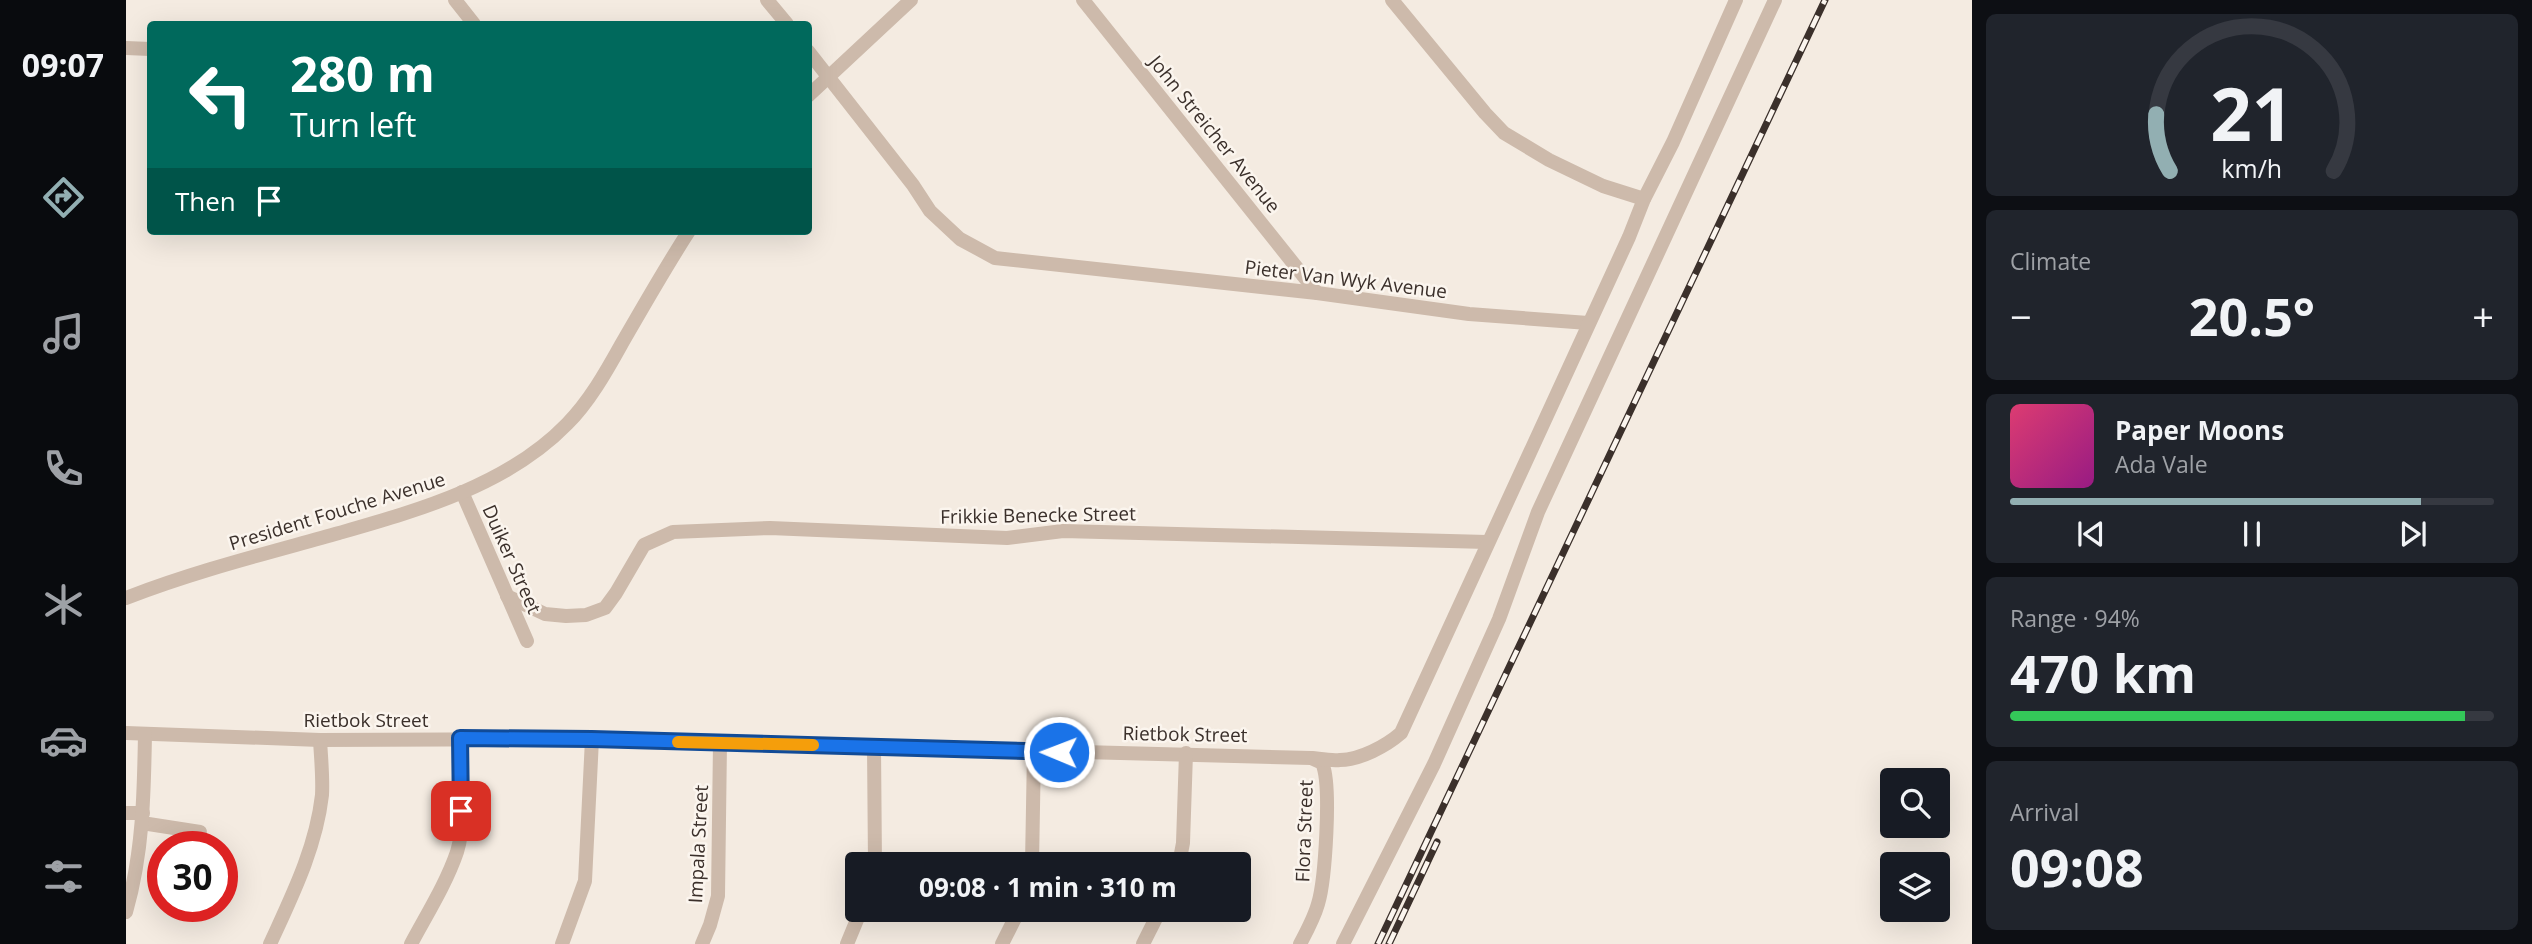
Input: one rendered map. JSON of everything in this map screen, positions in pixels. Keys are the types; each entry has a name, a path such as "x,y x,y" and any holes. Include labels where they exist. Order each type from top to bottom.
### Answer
{"street":[{"path":"455,0 472,21"},
{"path":"767,0 784,21"},
{"path":"812,92 911,0"},
{"name":"John Streicher Avenue","path":"1083,0 1317,293"},
{"path":"1392,0 1504,133 1549,160 1603,186 1644,199"},
{"path":"1588,323 1736,0"},
{"path":"1343,944 1434,764 1499,619 1538,512 1775,0"},
{"path":"126,48 147,49"},
{"name":"Pieter Van Wyk Avenue","path":"812,56 930,211 960,239 995,258 1317,293 1469,314 1588,323"},
{"name":"President Fouche Avenue","path":"126,598 166,583 397,516 461,492 545,445 569,422 604,375 666,265 686,235"},
{"name":"Rietbok Street","path":"126,733 320,740 592,739 1186,753 1342,761 1369,752 1401,733 1588,323"},
{"name":"Duiker Street","path":"461,492 527,641"},
{"name":"Frikkie Benecke Street","path":"507,596 545,614 586,615 605,608 645,545 673,533 770,528 1007,538 1063,531 1487,542"},
{"path":"126,912 134,884 142,818 145,734"},
{"path":"411,944 440,892 457,851 461,832 460,738"},
{"path":"562,944 585,881 592,739"},
{"path":"270,944 302,876 313,838 322,790 320,740"},
{"name":"Impala Street","path":"702,944 718,896 720,743"},
{"path":"874,747 875,852"},
{"path":"1032,852 1034,751"},
{"path":"1181,852 1185,820 1186,753"},
{"name":"Flora Street","path":"1300,944 1319,903 1322,885 1326,779 1325,768 1315,759"},
{"path":"126,813 196,831"},
{"path":"847,944 857,922"},
{"path":"1002,944 1012,922"},
{"path":"1143,944 1154,922"}],"railway":[{"path":"1378,944 1825,0"},
{"path":"1389,944 1437,842"}],"slow traffic":[{"path":"678,742 813,745"}],"route":[{"path":"461,811 460,738 1059,752"}]}
